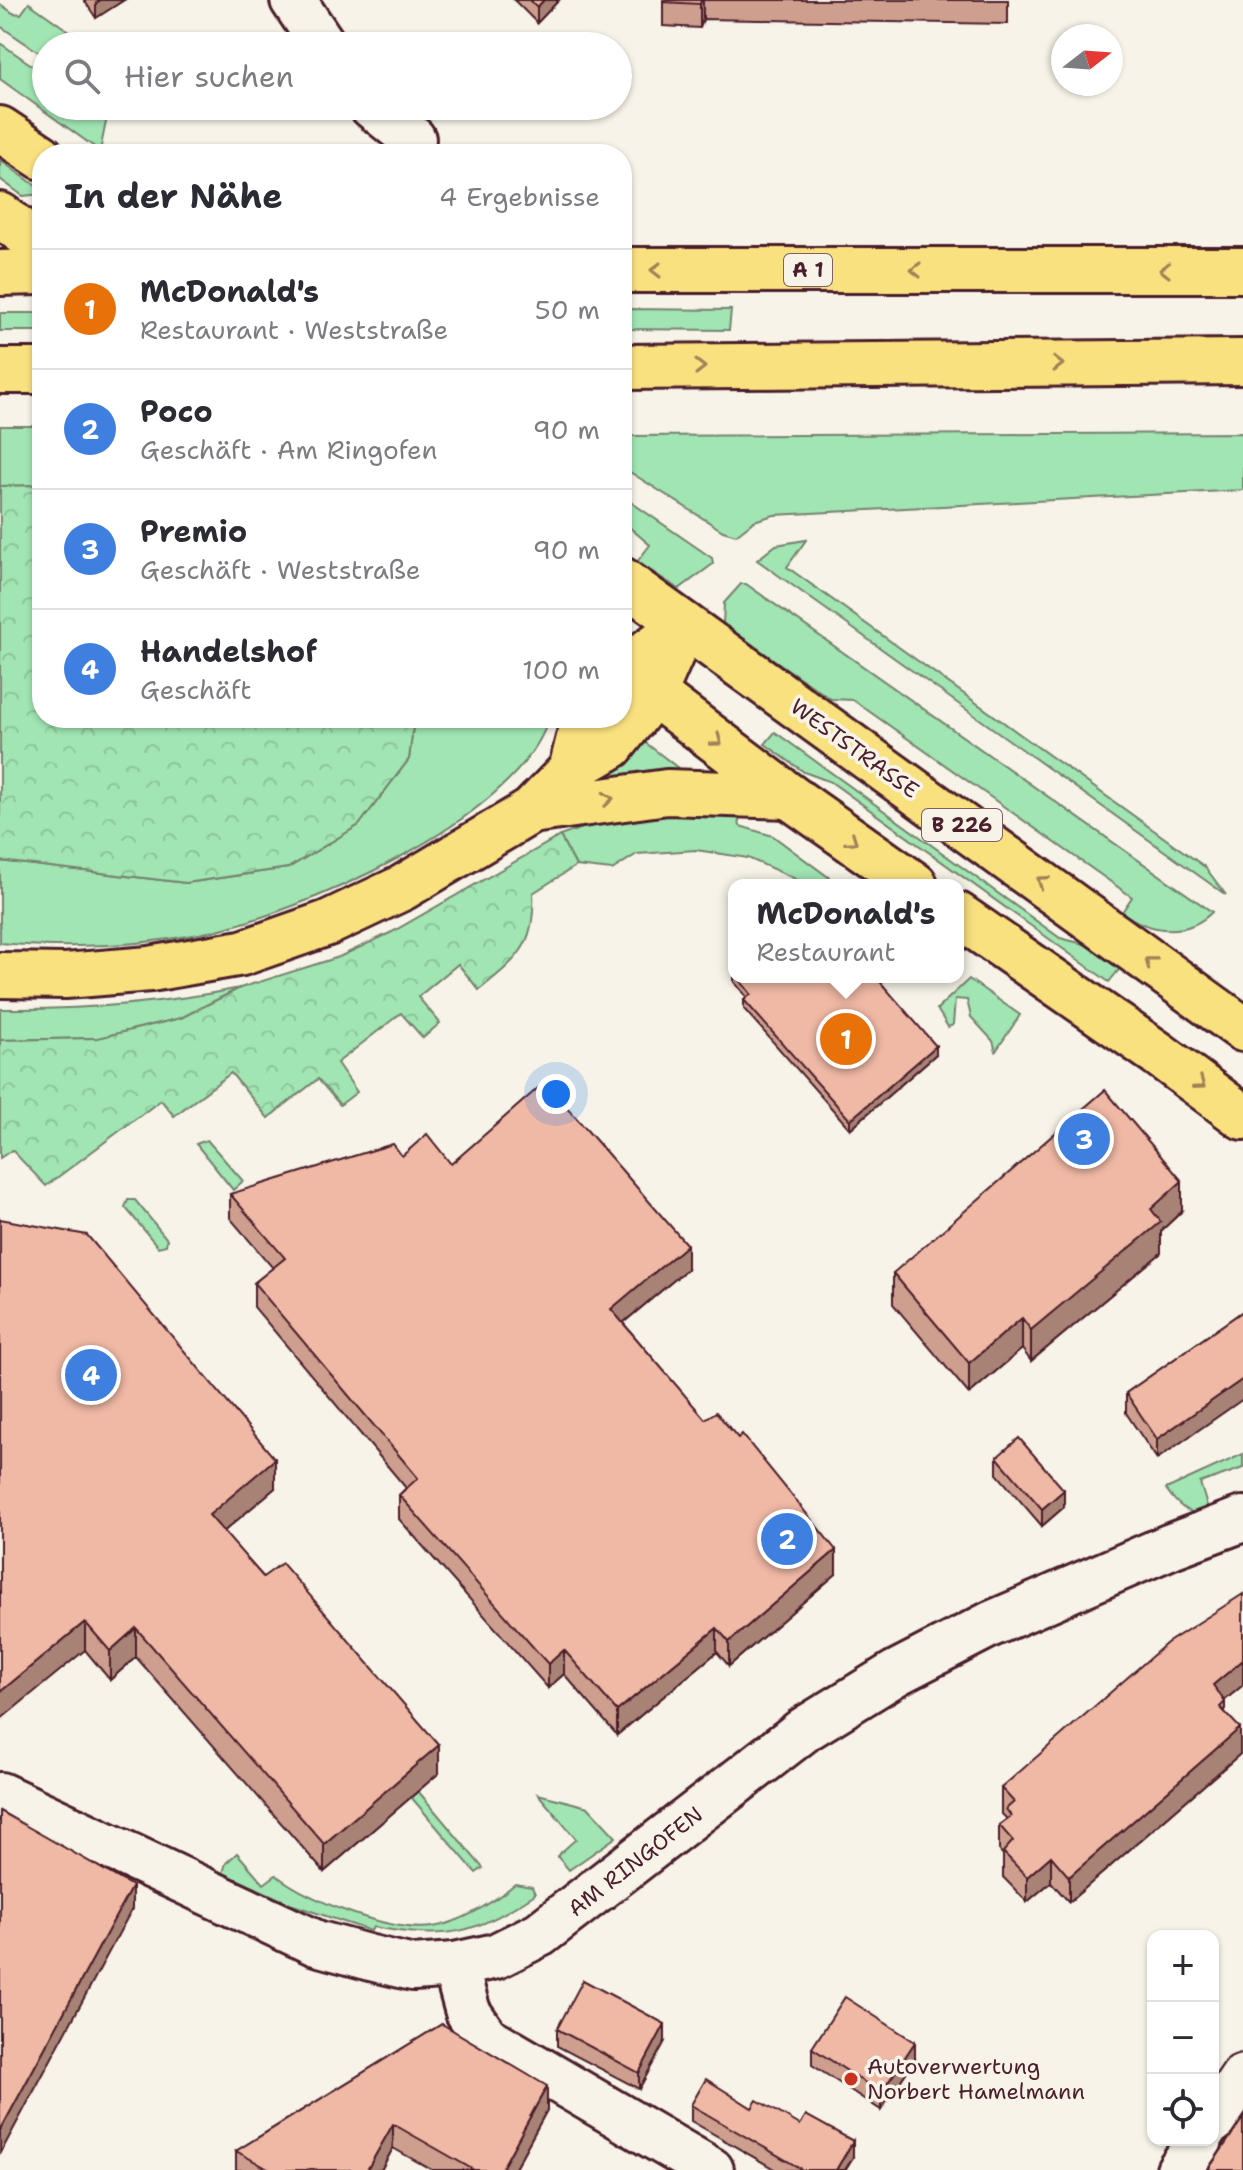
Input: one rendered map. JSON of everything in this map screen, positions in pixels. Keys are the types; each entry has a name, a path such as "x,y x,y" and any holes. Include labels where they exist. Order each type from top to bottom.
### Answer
{"main road":[{"path":"0,129 32,150"},
{"path":"0,215 32,239"},
{"name":"A 1","path":"632,270 1243,270"},
{"path":"0,273 32,272"},
{"path":"632,367 1243,362"},
{"name":"WESTSTRASSE","path":"632,587 1243,1029"},
{"path":"632,674 684,625"},
{"path":"632,678 789,796 907,879"},
{"path":"571,770 582,728"},
{"path":"0,975 65,976 150,969 242,953 328,923 402,888 531,811 571,770 612,746 617,728"},
{"path":"531,811 667,792 789,796"},
{"path":"964,919 1243,1117"}],"street":[{"path":"293,0 315,32"},
{"path":"389,120 413,139"},
{"name":"AM RINGOFEN","path":"0,1795 316,1943 413,1968 455,1965 496,1956 540,1934 805,1729 896,1673 991,1624 1171,1546 1243,1519"},
{"path":"455,1965 468,2012 486,2038 711,2170"},
{"path":"1219,2112 1243,2077"},
{"path":"1179,2170 1196,2146"}],"green space":[{"path":"29,3 70,32 32,32 32,48 0,26 0,4 13,13 21,14"},
{"path":"0,43 32,65 32,102 0,79"},
{"path":"57,120 106,120 101,144 90,144"},
{"path":"0,160 32,183 32,195 23,196 0,179"},
{"path":"632,309 731,310 729,330 632,329"},
{"path":"0,313 32,313 32,331 0,331"},
{"path":"0,426 32,426 32,485 0,486"},
{"path":"1243,433 1243,490 774,515 754,521 736,535 723,531 632,473 632,436"},
{"path":"32,485 32,728 413,728 409,759 359,825 288,868 186,883 0,861 0,486"},
{"path":"632,503 712,558 713,564 679,589 637,562 650,545 632,530"},
{"path":"806,540 787,567 1205,867 1226,895 757,560 776,545"},
{"path":"741,584 746,584 1212,912 1191,926 1179,929 1155,928 1132,919 1122,912 1132,897 853,700 831,699 723,625 724,603"},
{"path":"413,728 544,728 529,756 495,793 450,827 399,858 291,907 199,934 149,942 75,946 0,943 0,861 186,883 288,868 359,825 409,759"},
{"path":"775,732 1060,938 1096,947 1125,962 1109,982 831,782 804,772 765,744"},
{"path":"642,740 687,775 599,784 603,777"},
{"path":"661,809 738,815 740,826 773,836 831,879 795,879 748,858 696,850 637,854 612,870 576,866 560,836 602,821"},
{"path":"560,836 576,866 533,893 531,926 514,960 479,990 458,964 418,997 440,1023 423,1038 401,1013 337,1063 357,1092 340,1105 318,1079 268,1118 231,1073 174,1116 161,1100 46,1186 12,1150 0,1158 0,1040 98,1038 181,1018 240,988 339,957 392,932"},
{"path":"969,979 1020,1015 996,1051 993,1041 971,1017 967,1000 955,999 953,1025 948,1027 937,1009"},
{"path":"240,988 181,1018 98,1038 0,1040 0,1009 120,1005"},
{"path":"207,1140 243,1181 233,1190 196,1144"},
{"path":"128,1200 135,1200 167,1239 166,1245 158,1247 125,1207"},
{"path":"1243,1454 1243,1468 1200,1483 1209,1512 1195,1513 1184,1508 1166,1489"},
{"path":"418,1791 483,1868 476,1873 411,1797"},
{"path":"538,1794 588,1807 616,1837 569,1870 557,1856 576,1839"},
{"path":"237,1853 264,1884 276,1875 308,1895 352,1913 416,1928 456,1921 487,1905 515,1884 532,1887 535,1894 494,1919 458,1931 421,1933 373,1927 371,1931 293,1905 223,1873 226,1863"}],"building":[{"path":"530,0 544,0 537,7"},
{"path":"663,0 701,0 700,4"},
{"path":"742,983 881,983 936,1046 850,1120 744,1000 751,994"},
{"path":"545,1082 687,1245 611,1309 705,1419 716,1412 738,1438 742,1434 836,1550 729,1642 717,1628 617,1711 564,1650 548,1664 399,1495 418,1478 254,1283 285,1258 230,1194 393,1144 402,1156 427,1134 451,1164"},
{"path":"1105,1090 1182,1181 1151,1209 1161,1222 1031,1330 1022,1318 969,1363 893,1273"},
{"path":"0,1219 87,1235 275,1459 209,1515 263,1577 282,1563 439,1745 324,1844 136,1628 110,1651 85,1622 0,1692"},
{"path":"1243,1311 1243,1379 1157,1439 1126,1393"},
{"path":"1019,1438 1064,1490 1042,1509 997,1457"},
{"path":"1243,1594 1243,1660 1213,1685 1225,1702 1220,1707 1240,1728 1069,1877 1051,1856 1027,1877 1003,1852 1013,1841 999,1825 1011,1816 1006,1809 1014,1802 1001,1788 1167,1643"},
{"path":"0,1811 132,1886 0,2131"},
{"path":"583,1980 665,2024 639,2073 557,2029"},
{"path":"845,1997 915,2042 881,2093 812,2048"},
{"path":"442,2024 547,2086 501,2170 474,2170 393,2124 367,2170 270,2170 236,2151"},
{"path":"706,2079 752,2108 757,2100 800,2125 806,2115 853,2141 836,2170 803,2170 691,2105"},
{"path":"1243,2118 1243,2170 1208,2170"}],"place":[{"name":"McDonald's","path":"846,1039"},
{"name":"Premio","path":"1084,1139"},
{"name":"Handelshof","path":"91,1375"},
{"name":"Poco","path":"787,1539"},
{"name":"Autoverwertung Norbert Hamelmann","path":"851,2079"}]}
